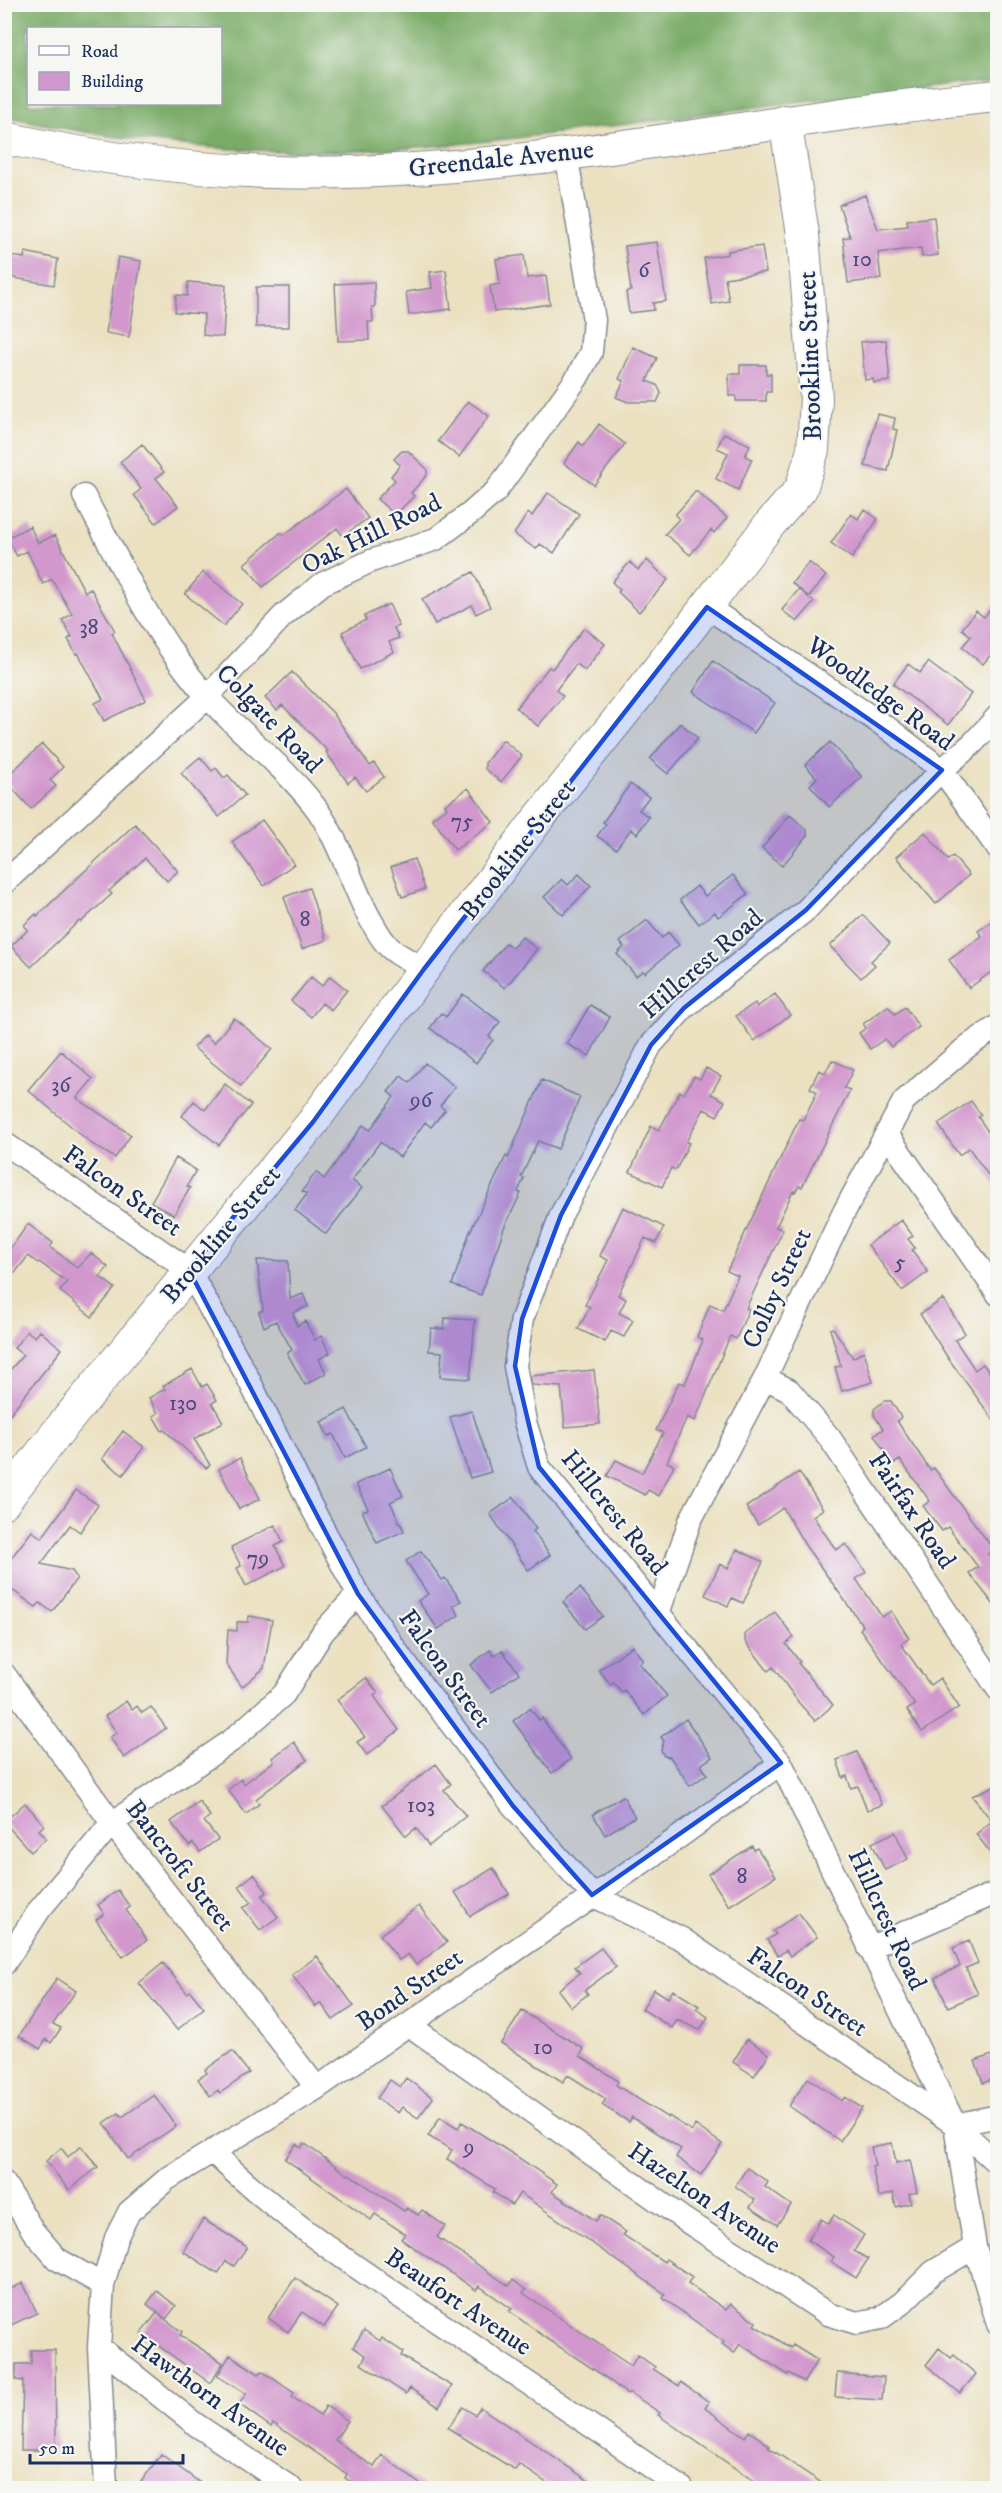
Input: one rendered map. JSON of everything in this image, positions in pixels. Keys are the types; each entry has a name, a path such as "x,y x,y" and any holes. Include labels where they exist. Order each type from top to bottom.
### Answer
{"street":[{"name":"Greendale Avenue","path":"4,138 128,159 274,172 418,168 566,153 785,121 998,96"},
{"name":"Brookline Street","path":"4,1502 55,1435 189,1270 313,1122 424,969 539,818 770,524 801,489 813,450 816,398 803,234 785,121"},
{"name":"Oak Hill Road","path":"4,883 207,697 283,616 322,584 371,561 436,539 471,513 496,490 577,378 591,352 594,320 566,153"},
{"name":"Colgate Road","path":"84,496 154,623 189,675 207,697 314,805 375,928 390,948 424,969"},
{"name":"Woodledge Road","path":"707,607 889,729 942,770 998,849"},
{"name":"Hillcrest Road","path":"998,716 973,743 878,833 806,910 684,1008 651,1045 561,1215 522,1319 515,1366 525,1422 538,1467 659,1611 781,1763 955,2125 998,2164"},
{"name":"Colby Street","path":"659,1611 690,1521 765,1378 844,1212 904,1101 968,1046 998,1026"},
{"path":"887,1134 998,1294"},
{"name":"Falcon Street","path":"4,1143 189,1270 247,1376 311,1506 358,1594 402,1659 513,1806 592,1895 682,1940 955,2125"},
{"name":"Fairfax Road","path":"765,1378 789,1390 829,1437 998,1689"},
{"path":"4,1964 40,1909 112,1823 172,1784 231,1741 284,1694 324,1632 358,1594"},
{"name":"Bancroft Street","path":"4,1674 112,1823 317,2088"},
{"name":"Bond Street","path":"106,2488 99,2347 103,2285 116,2238 129,2212 167,2179 317,2088 592,1895 679,1837 781,1763"},
{"path":"869,1948 998,1892"},
{"name":"Hazelton Avenue","path":"409,2025 676,2213 828,2314 857,2323 881,2318 902,2303 933,2272 975,2247"},
{"path":"998,2116 955,2125 975,2247 998,2324"},
{"name":"Beaufort Avenue","path":"212,2151 247,2185 364,2272 682,2488"},
{"path":"4,2183 33,2231 57,2259 103,2285"},
{"name":"Hawthorn Avenue","path":"99,2347 195,2424 291,2488"}],"highlighted area":[{"path":"707,607 942,770 806,910 684,1008 651,1045 561,1215 522,1319 515,1366 539,1467 781,1763 592,1895 513,1806 358,1594 189,1270 313,1122 424,969"}],"green space":[{"path":"5,5 997,5 997,80 799,102 561,133 388,149 273,151 172,144 5,116"}],"building":[{"path":"865,195 878,229 908,226 907,220 934,217 938,255 922,257 921,248 878,253 881,279 848,283 843,238 850,237 839,205"},
{"path":"657,242 666,301 653,303 654,310 629,313 626,292 631,291 625,246"},
{"path":"762,246 766,272 725,278 729,301 712,304 704,258 728,254 728,251"},
{"path":"25,252 58,259 54,285 8,277 12,256 24,258"},
{"path":"524,255 527,278 546,276 550,304 494,312 490,286 500,284 496,259"},
{"path":"118,257 141,261 129,337 106,333"},
{"path":"446,270 451,309 409,315 406,292 432,288 430,272"},
{"path":"188,282 226,285 223,337 203,335 204,314 175,312 176,295 187,296"},
{"path":"374,282 375,307 372,307 373,322 368,322 369,340 338,341 335,284"},
{"path":"256,287 289,287 289,327 256,327"},
{"path":"886,340 890,381 874,383 873,379 865,380 861,342"},
{"path":"633,347 657,358 647,381 657,385 661,393 657,402 628,402 616,397 624,381 619,379"},
{"path":"740,365 766,365 766,374 771,374 771,392 766,392 766,401 736,401 736,396 729,396 729,374 740,374"},
{"path":"468,401 489,416 459,457 438,441"},
{"path":"877,414 895,418 893,429 897,430 888,471 865,466"},
{"path":"599,424 625,444 594,485 564,463 579,442 583,446"},
{"path":"724,433 750,445 745,456 752,459 738,490 716,479 728,453 717,448"},
{"path":"142,444 164,472 156,478 178,506 156,523 134,495 141,489 120,462"},
{"path":"402,451 408,451 427,469 427,475 411,493 414,496 395,515 377,499 395,480 391,476 400,465 394,459"},
{"path":"346,489 368,518 343,536 337,528 263,587 244,564 280,533 285,534"},
{"path":"696,491 727,518 714,533 711,530 690,555 665,534 679,519 675,515"},
{"path":"548,493 579,514 554,553 540,544 536,549 514,534 528,513 532,516"},
{"path":"864,509 878,519 852,558 831,543 851,514 858,519"},
{"path":"30,526 38,543 55,535 85,592 91,589 115,631 112,633 146,700 104,721 95,703 103,699 68,639 72,637 62,620 72,614 52,579 43,584 27,551 17,556 7,538"},
{"path":"647,560 668,580 639,612 618,592 620,590 612,582 630,562 638,570"},
{"path":"809,562 826,576 809,597 792,583"},
{"path":"203,572 242,604 224,626 185,594"},
{"path":"473,572 490,607 476,614 472,605 435,624 422,599"},
{"path":"799,589 814,602 797,622 782,610"},
{"path":"998,600 998,646 983,664 962,647 971,636 962,629 976,611 984,617"},
{"path":"389,604 399,626 394,628 399,638 389,642 394,652 360,669 342,632 366,620 364,616"},
{"path":"584,628 605,644 585,670 576,664 556,690 563,696 538,726 516,708 549,667 552,669"},
{"path":"713,661 775,703 754,733 693,692"},
{"path":"928,662 971,694 948,725 893,684 908,664 920,673"},
{"path":"292,672 333,713 370,766 374,763 384,777 366,791 355,777 348,783 326,752 328,751 282,705 277,710 265,698"},
{"path":"680,723 698,738 668,774 650,759"},
{"path":"503,740 522,756 501,782 485,769 485,763"},
{"path":"830,742 862,777 829,807 810,785 817,778 805,765"},
{"path":"42,744 63,767 50,780 56,786 31,809 4,779"},
{"path":"200,757 212,771 216,768 224,778 228,775 245,795 219,817 181,773"},
{"path":"630,784 649,797 639,810 649,817 637,834 631,829 616,849 597,836 606,824 603,822"},
{"path":"468,788 493,822 455,850 432,818 447,808 445,805"},
{"path":"790,815 807,830 807,836 782,866 762,848"},
{"path":"262,820 294,864 264,886 232,842"},
{"path":"135,824 178,871 167,881 145,858 109,891 112,894 81,922 79,921 31,967 11,946 28,930 24,925 36,914 37,916"},
{"path":"925,832 948,860 953,856 969,875 936,904 896,857"},
{"path":"414,859 425,889 402,897 391,867"},
{"path":"579,874 591,886 563,915 544,897 562,879 568,885"},
{"path":"733,875 748,894 718,917 715,912 699,924 680,900 697,886 705,896"},
{"path":"309,888 326,940 302,949 284,897"},
{"path":"863,915 890,943 871,961 875,965 861,978 830,946"},
{"path":"998,917 998,967 969,988 949,960 982,936 978,931"},
{"path":"647,920 662,938 668,932 679,945 645,973 643,971 636,976 617,954 624,947 620,942"},
{"path":"522,937 537,949 505,988 483,971 506,943 512,948"},
{"path":"330,976 347,990 331,1010 322,1003 311,1017 291,1001 311,977 322,986"},
{"path":"463,994 500,1022 489,1036 493,1040 476,1063 430,1028 441,1013 446,1017"},
{"path":"775,994 790,1015 754,1041 736,1016 755,1003 757,1007"},
{"path":"590,1005 610,1017 589,1056 567,1044"},
{"path":"888,1006 895,1014 905,1007 919,1027 891,1047 885,1039 870,1049 859,1033 866,1028 863,1024"},
{"path":"234,1018 272,1049 241,1086 194,1048 205,1035 214,1043"},
{"path":"61,1051 93,1079 77,1098 131,1135 115,1158 92,1144 28,1090"},
{"path":"832,1060 853,1070 844,1088 850,1090 802,1187 799,1186 795,1192 793,1191 776,1227 783,1230 746,1308 749,1309 736,1339 730,1336 695,1421 687,1417 667,1462 674,1465 659,1496 648,1490 645,1495 607,1476 616,1460 642,1473 663,1433 656,1430 679,1382 685,1384 703,1340 697,1337 710,1304 723,1310 738,1276 727,1271 799,1119 803,1120 817,1092 810,1088 819,1070 825,1073"},
{"path":"425,1063 455,1087 440,1106 445,1110 431,1127 425,1122 400,1157 380,1142 352,1180 362,1188 326,1234 295,1210 307,1194 302,1191 316,1172 324,1179 363,1125 370,1130 394,1097 388,1092 401,1076 410,1083"},
{"path":"706,1068 721,1076 711,1094 725,1101 717,1116 704,1109 686,1142 689,1143 676,1170 671,1168 662,1187 630,1172 651,1126 659,1130 680,1091 684,1094 694,1076 700,1079"},
{"path":"542,1080 580,1097 558,1149 538,1141 521,1177 524,1178 518,1192 521,1193 504,1228 481,1295 452,1285 469,1234 506,1156 508,1158"},
{"path":"225,1084 251,1105 219,1145 182,1116 194,1101 205,1110"},
{"path":"971,1101 981,1115 978,1117 998,1146 998,1189 969,1148 959,1155 938,1124"},
{"path":"176,1158 196,1170 187,1186 190,1188 174,1215 151,1202"},
{"path":"623,1207 664,1227 656,1243 645,1238 618,1295 626,1299 619,1313 633,1320 624,1337 611,1331 605,1342 578,1329 590,1307 585,1305 608,1260 600,1256"},
{"path":"901,1220 913,1236 908,1239 915,1248 912,1250 928,1272 902,1291 868,1245"},
{"path":"28,1224 53,1243 50,1247 78,1268 91,1253 108,1267 100,1277 115,1288 92,1317 60,1291 67,1282 39,1262 28,1256 15,1273 4,1265 4,1257"},
{"path":"257,1260 288,1261 290,1299 303,1294 308,1306 293,1313 297,1326 305,1321 315,1340 321,1336 330,1353 319,1359 326,1373 305,1385 287,1353 292,1350 276,1321 264,1327 259,1312 263,1310"},
{"path":"943,1299 965,1333 955,1340 975,1370 983,1364 998,1383 998,1426 948,1358 920,1314"},
{"path":"445,1318 475,1320 470,1379 440,1377 442,1352 429,1351 431,1328 444,1329"},
{"path":"833,1328 853,1358 864,1351 873,1382 842,1391 835,1367 841,1366 830,1329"},
{"path":"27,1331 35,1337 40,1331 62,1349 4,1421 4,1377 23,1355 14,1348"},
{"path":"192,1369 202,1387 207,1384 217,1400 212,1403 223,1422 194,1439 210,1465 206,1468 164,1430 162,1431 153,1416 158,1413 149,1398 165,1389 163,1386"},
{"path":"594,1370 600,1424 565,1427 561,1387 532,1385 530,1376"},
{"path":"884,1401 891,1401 901,1417 897,1421 930,1470 934,1468 993,1549 988,1554 998,1567 998,1610 969,1573 978,1567 948,1527 942,1531 923,1506 930,1501 900,1460 893,1464 874,1435 883,1429 874,1415 874,1409"},
{"path":"346,1409 366,1447 345,1458 333,1434 328,1436 321,1422"},
{"path":"472,1411 491,1472 470,1478 450,1417"},
{"path":"123,1431 144,1447 123,1475 102,1459"},
{"path":"240,1458 260,1499 239,1509 219,1469"},
{"path":"390,1468 403,1496 390,1502 404,1531 377,1543 362,1511 368,1509 356,1484"},
{"path":"799,1472 823,1509 813,1516 836,1550 846,1544 866,1572 856,1579 882,1617 891,1611 909,1638 901,1644 930,1685 940,1678 959,1707 922,1732 907,1710 915,1705 860,1629 863,1626 805,1545 783,1508 758,1525 746,1507"},
{"path":"76,1490 98,1505 80,1532 70,1525 41,1564 72,1571 77,1578 52,1612 40,1603 36,1607 4,1584 4,1567 32,1531 42,1538"},
{"path":"514,1497 536,1529 533,1531 550,1555 528,1570 490,1514"},
{"path":"275,1525 283,1542 275,1546 285,1566 246,1586 237,1568 241,1566 231,1547"},
{"path":"737,1549 763,1562 743,1603 732,1598 728,1606 705,1595 720,1564 728,1568"},
{"path":"421,1551 442,1580 445,1578 461,1601 453,1606 459,1615 438,1629 418,1601 428,1594 406,1561"},
{"path":"580,1588 603,1616 585,1629 563,1602"},
{"path":"775,1612 794,1637 786,1644 800,1662 798,1663 833,1705 815,1721 773,1667 768,1671 745,1641 745,1634"},
{"path":"249,1616 272,1620 264,1668 242,1687 226,1664 228,1630 237,1631 237,1622 248,1622"},
{"path":"632,1646 643,1660 639,1663 667,1696 644,1715 624,1690 622,1693 613,1682 611,1685 599,1670"},
{"path":"490,1650 494,1656 502,1650 519,1673 492,1692 471,1665"},
{"path":"366,1678 378,1693 374,1696 399,1730 367,1755 357,1742 365,1737 337,1700"},
{"path":"126,1701 132,1710 137,1706 142,1713 151,1707 166,1728 124,1758 110,1737 117,1733 105,1716"},
{"path":"530,1708 539,1720 542,1718 571,1759 552,1773 513,1721"},
{"path":"686,1719 712,1757 701,1765 707,1774 690,1786 670,1757 664,1756 661,1750 664,1741 661,1737"},
{"path":"294,1742 307,1760 256,1799 259,1804 246,1814 228,1790 241,1779 244,1784 274,1761 272,1758"},
{"path":"857,1752 882,1805 867,1810 858,1786 851,1788 847,1776 843,1778 837,1760"},
{"path":"436,1764 451,1784 444,1790 466,1816 429,1846 416,1828 406,1836 382,1806"},
{"path":"998,1784 998,1862 976,1834 992,1821 972,1796"},
{"path":"623,1796 635,1817 605,1835 593,1814"},
{"path":"199,1801 210,1816 204,1821 218,1839 200,1852 193,1843 189,1846 171,1822"},
{"path":"25,1803 44,1825 39,1830 46,1838 31,1852 4,1822"},
{"path":"895,1832 908,1859 885,1870 872,1843"},
{"path":"752,1846 754,1850 757,1848 776,1876 729,1906 708,1874"},
{"path":"493,1868 509,1894 470,1916 455,1892"},
{"path":"254,1874 267,1892 262,1896 278,1917 260,1930 243,1908 251,1902 239,1886"},
{"path":"118,1890 130,1907 126,1910 147,1940 123,1957 96,1920 104,1914 98,1905"},
{"path":"419,1906 447,1942 416,1965 408,1954 399,1960 380,1935"},
{"path":"799,1913 817,1937 790,1956 786,1950 778,1956 767,1940 776,1934 773,1931"},
{"path":"969,1941 978,1963 966,1968 978,1994 948,2007 935,1978 960,1966 953,1948"},
{"path":"601,1948 616,1967 585,1990 588,1994 571,2007 558,1990 580,1973 575,1967"},
{"path":"317,1956 354,2006 333,2020 321,2003 316,2007 292,1975"},
{"path":"163,1963 187,1993 190,1991 204,2008 177,2030 139,1983"},
{"path":"57,1978 76,1991 53,2024 61,2028 51,2043 46,2039 40,2049 19,2036"},
{"path":"654,1989 668,1998 673,1990 699,2006 696,2009 708,2017 700,2030 677,2020 672,2028 642,2009"},
{"path":"522,2011 584,2049 580,2056 618,2081 616,2085 668,2118 669,2116 692,2131 695,2125 722,2144 701,2175 676,2157 681,2149 632,2117 629,2122 602,2105 606,2099 568,2075 563,2082 501,2043"},
{"path":"747,2039 769,2054 754,2076 733,2062"},
{"path":"232,2051 249,2073 220,2093 218,2090 210,2096 198,2079 207,2073 205,2070"},
{"path":"998,2053 998,2078 983,2083 975,2061"},
{"path":"406,2078 433,2098 418,2118 402,2107 398,2113 377,2098 390,2080 400,2087"},
{"path":"808,2078 842,2101 845,2097 862,2108 840,2141 789,2106"},
{"path":"154,2095 176,2126 128,2159 104,2123 119,2113 122,2117"},
{"path":"440,2117 458,2128 462,2122 516,2156 557,2184 552,2192 596,2221 600,2215 626,2232 623,2235 664,2262 666,2259 692,2277 688,2283 726,2310 731,2304 756,2322 754,2325 791,2348 793,2345 817,2360 804,2382 789,2373 788,2375 740,2344 734,2353 722,2344 724,2342 663,2298 665,2294 520,2193 512,2205 493,2192 495,2189 447,2159 452,2150 428,2136"},
{"path":"304,2143 404,2211 407,2208 418,2215 422,2210 445,2226 437,2237 509,2286 513,2280 526,2290 523,2293 631,2366 638,2355 655,2367 653,2369 679,2386 681,2382 709,2402 705,2408 745,2437 749,2431 770,2446 768,2447 829,2488 766,2488 748,2477 658,2415 660,2413 629,2392 627,2394 549,2340 509,2311 512,2309 479,2286 476,2290 401,2239 405,2234 375,2214 371,2220 285,2159 296,2144 301,2148"},
{"path":"892,2143 896,2163 910,2160 917,2192 909,2194 911,2203 896,2207 893,2193 879,2197 872,2167 875,2166 871,2147"},
{"path":"81,2146 98,2167 69,2190 46,2161 61,2148 68,2157"},
{"path":"747,2168 768,2182 765,2187 791,2205 777,2225 750,2207 755,2200 735,2186"},
{"path":"834,2215 864,2235 854,2251 868,2259 856,2278 831,2262 834,2257 808,2240 821,2219 829,2224"},
{"path":"203,2219 247,2247 234,2266 226,2261 218,2274 183,2251"},
{"path":"295,2278 338,2307 324,2327 302,2312 288,2332 268,2318"},
{"path":"23,2283 37,2313 11,2325 4,2310 4,2292"},
{"path":"157,2291 176,2306 166,2319 147,2304"},
{"path":"157,2313 182,2332 180,2335 223,2363 210,2383 141,2333"},
{"path":"364,2330 380,2341 382,2338 403,2352 401,2356 452,2386 439,2407 410,2388 406,2394 361,2364 366,2356 353,2347"},
{"path":"939,2348 951,2358 954,2355 976,2374 960,2393 926,2365"},
{"path":"31,2350 55,2350 56,2450 21,2450 23,2381 16,2380 16,2364 31,2364"},
{"path":"230,2355 259,2374 262,2371 294,2393 292,2397 320,2416 326,2406 348,2421 335,2440 374,2467 382,2455 425,2488 360,2488 345,2478 347,2474 273,2423 271,2427 239,2404 246,2394 217,2376"},
{"path":"837,2373 884,2377 882,2400 835,2397"},
{"path":"463,2407 475,2415 480,2407 599,2488 554,2488 519,2464 515,2470 448,2428"},
{"path":"161,2454 207,2488 149,2488 141,2482"}]}
